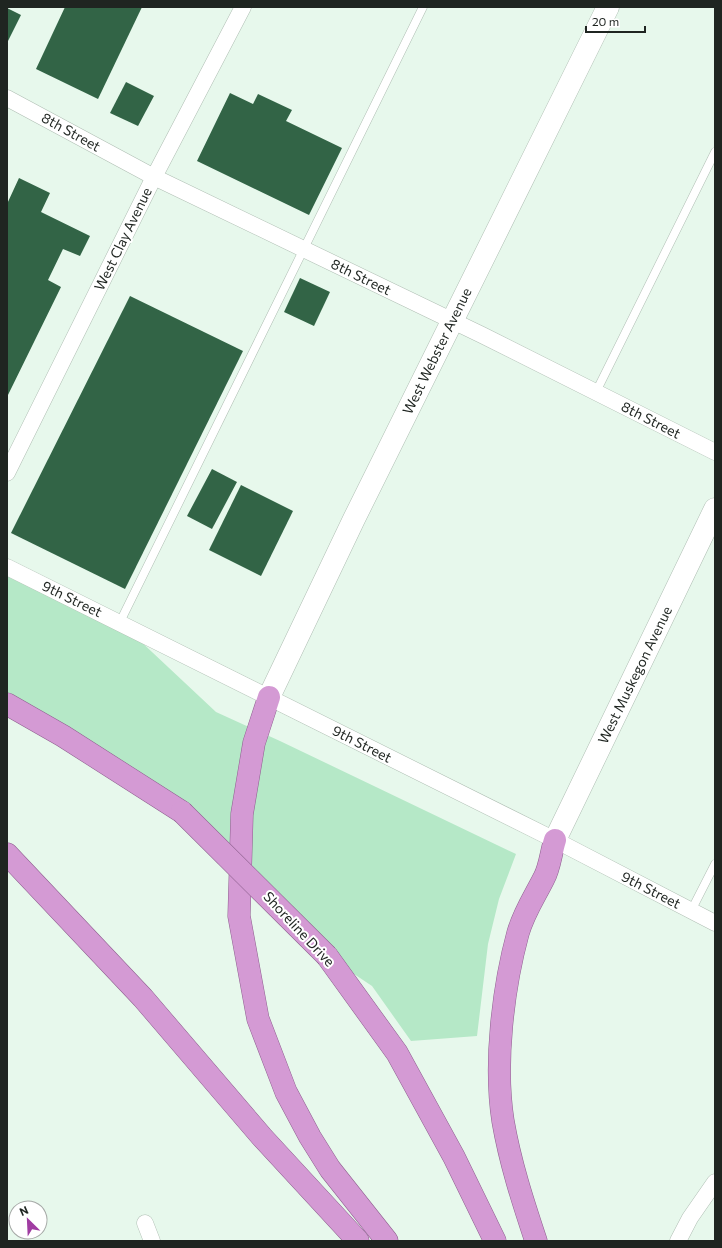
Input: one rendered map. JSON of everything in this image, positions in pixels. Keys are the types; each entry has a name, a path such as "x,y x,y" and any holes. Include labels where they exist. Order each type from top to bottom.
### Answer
{"highway":[{"path":"269,697 254,743 242,814 239,916 258,1019 286,1092 310,1137 330,1169 387,1241"},
{"name":"Shoreline Drive","path":"7,704 63,736 182,812 327,956 397,1053 454,1157 495,1241"},
{"path":"536,1241 517,1184 503,1120 500,1074 501,1037 507,985 518,932 530,902 545,877 554,840"},
{"path":"7,854 143,998 262,1137 358,1241"}],"main road":[{"name":"West Webster Avenue","path":"269,697 452,320 608,7"},
{"name":"West Muskegon Avenue","path":"554,840 715,509"}],"street":[{"name":"West Clay Avenue","path":"7,473 154,177 243,7"},
{"name":"8th Street","path":"7,98 154,177 452,320 715,452"},
{"name":"9th Street","path":"7,567 120,622 554,840 715,923"},
{"path":"678,1241 690,1218 715,1182"},
{"path":"145,1222 152,1241"}],"lane":[{"path":"120,622 423,7"},
{"path":"596,392 715,152"},
{"path":"691,911 715,864"}],"green space":[{"path":"7,567 120,622 216,712 516,854 499,899 488,944 477,1036 411,1041 372,986 327,956 182,812 7,704"}],"building":[{"path":"65,7 142,7 98,99 36,69"},
{"path":"7,8 21,15 7,43"},
{"path":"126,82 154,96 138,126 110,113"},
{"path":"230,93 253,104 258,94 292,110 286,121 342,148 309,215 197,161"},
{"path":"19,178 50,193 41,212 90,236 80,256 63,249 48,280 61,287 7,397 7,204"},
{"path":"300,278 330,292 314,326 284,312"},
{"path":"130,296 243,351 125,589 11,533"},
{"path":"212,469 237,482 212,529 187,516"},
{"path":"241,485 293,511 261,576 209,550"}]}
